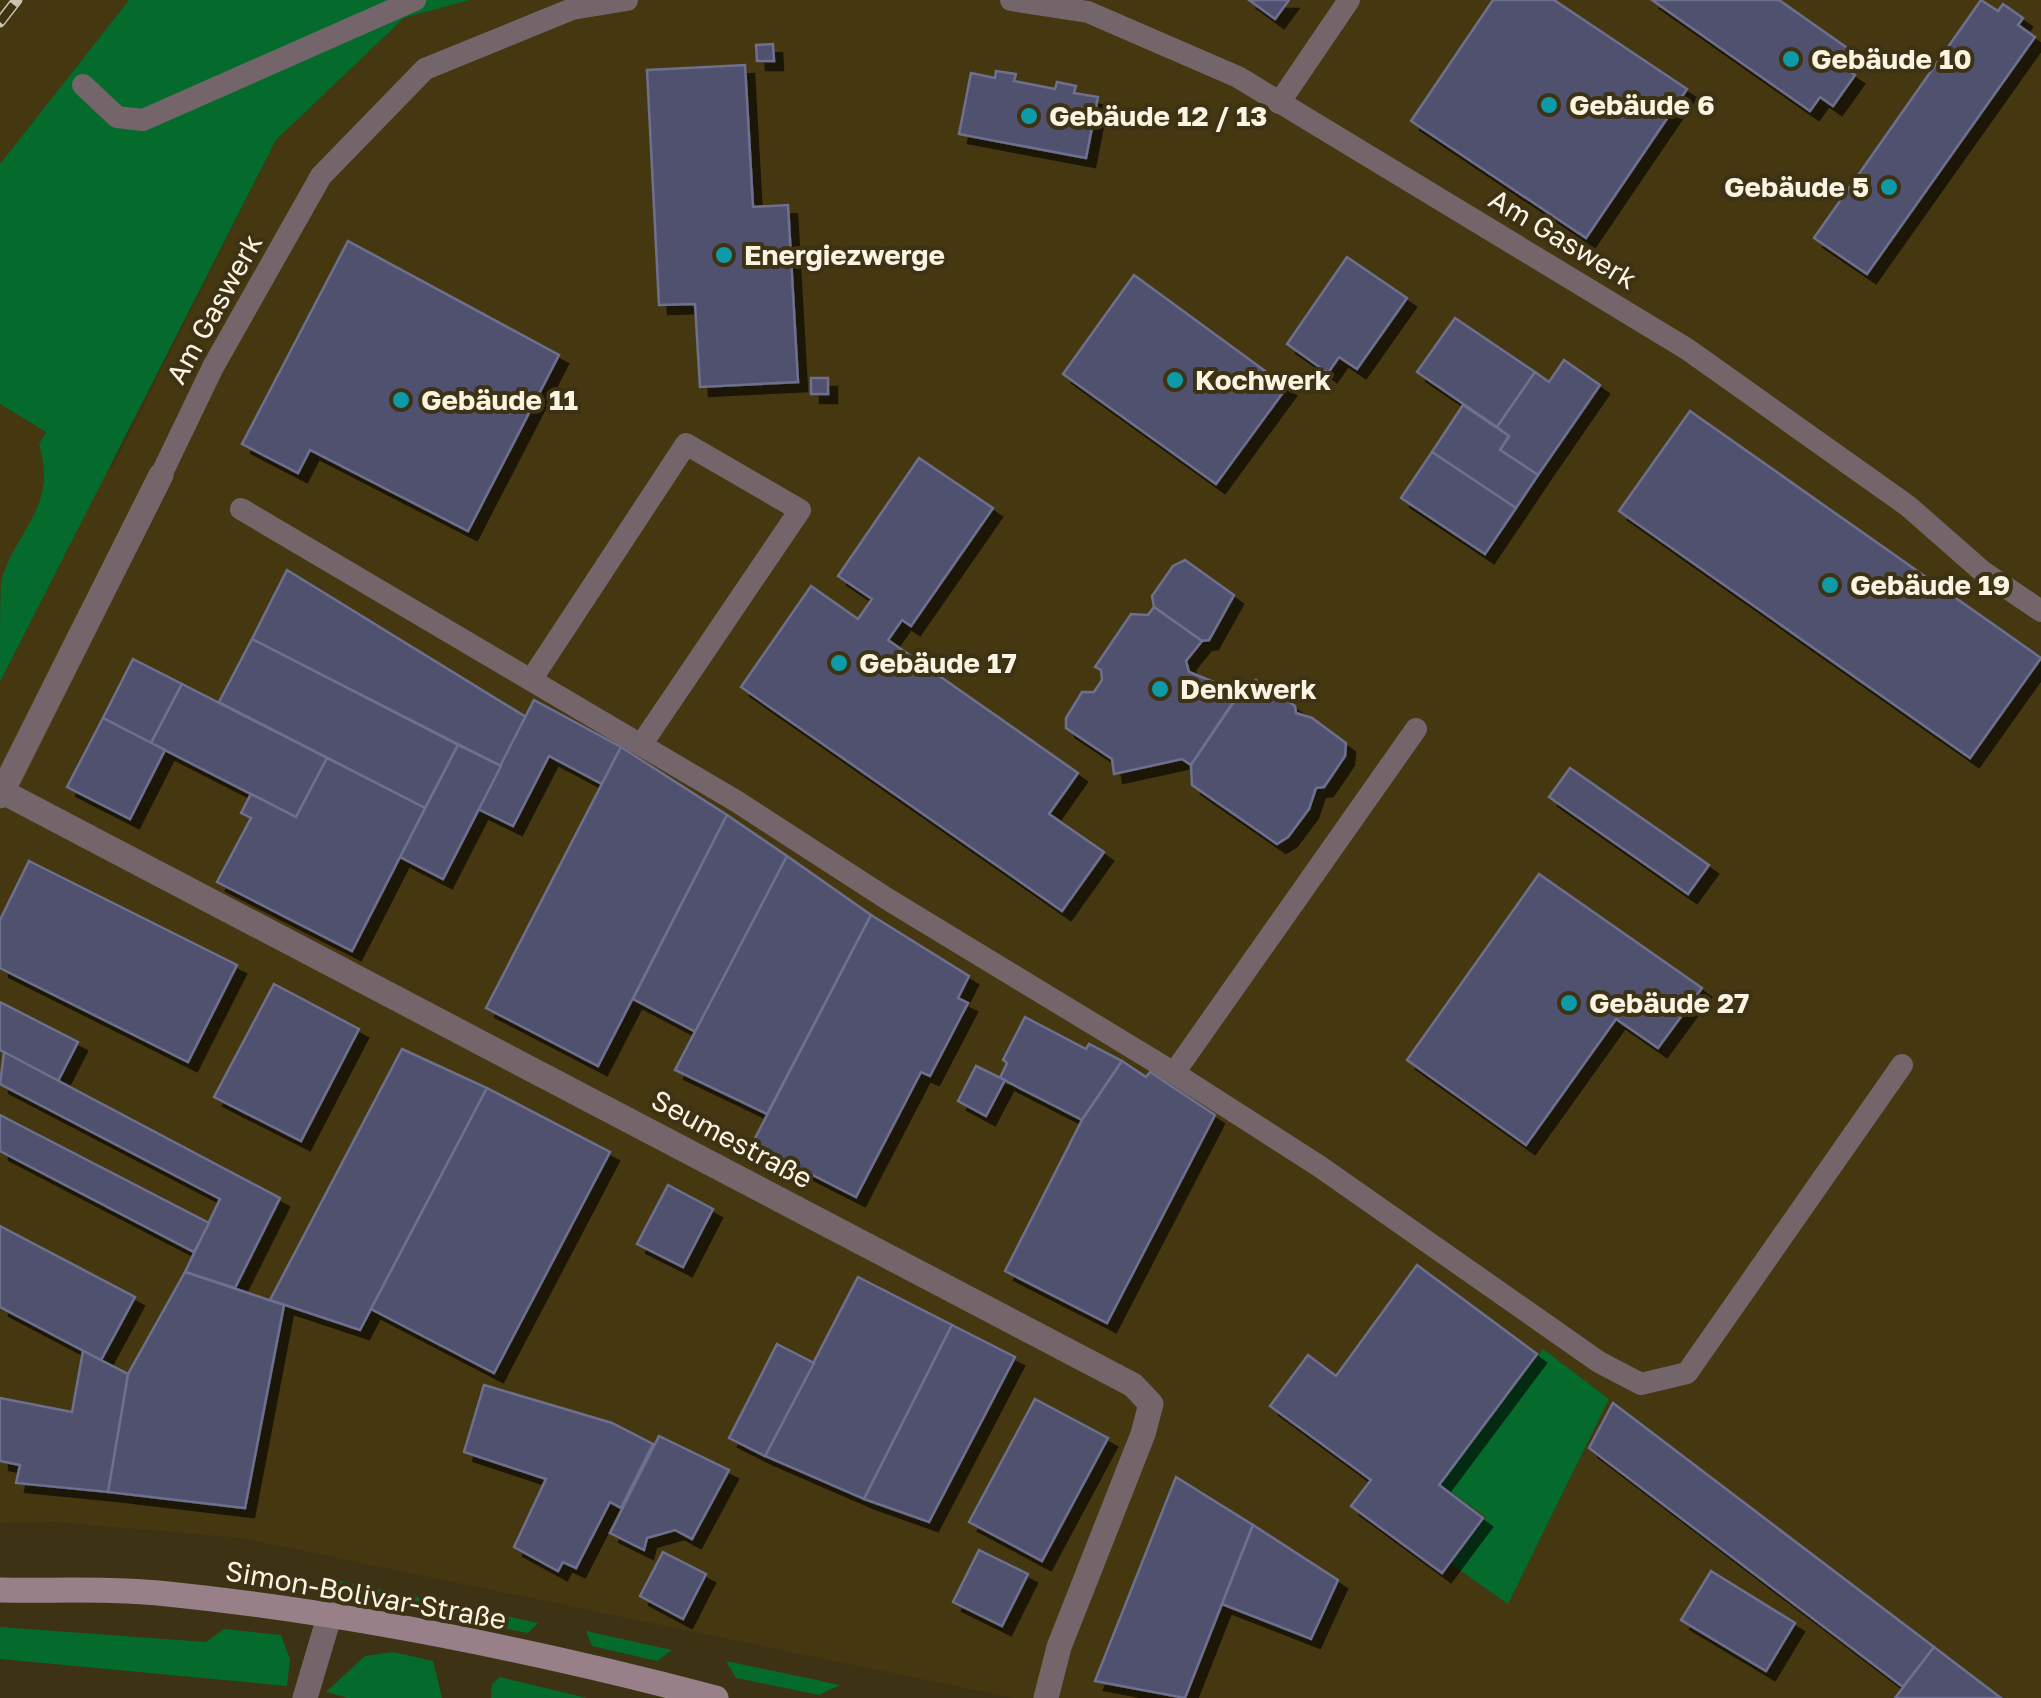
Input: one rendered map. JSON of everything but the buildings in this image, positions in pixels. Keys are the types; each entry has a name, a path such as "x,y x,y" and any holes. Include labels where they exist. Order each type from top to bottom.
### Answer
{"street":[{"name":"Am Gaswerk","path":"1,794 160,476"},
{"name":"Seumestraße","path":"1,794 1133,1385 1151,1404 1143,1434 1090,1565 1046,1698"},
{"name":"Simon-Bolivar-Straße","path":"0,1590 164,1593 330,1614 618,1672 716,1698"},
{"path":"304,1698 330,1614"}],"lane":[{"path":"83,85 118,117 143,120 415,0"},
{"name":"Am Gaswerk","path":"160,476 213,367 322,176 425,69 572,9 626,0"},
{"name":"Am Gaswerk","path":"1011,0 1088,12 1238,77 1687,348 1908,506 1982,571 2041,611"},
{"path":"1280,103 1349,0"},
{"path":"531,680 686,444 800,510 641,744"},
{"path":"241,508 641,744 1174,1072 1320,1166 1598,1362 1641,1384 1686,1374 1902,1064"},
{"path":"1174,1072 1416,729"}],"shaded area":[{"path":"0,0 129,0 0,164"},
{"path":"470,0 2041,0 2041,1698 1013,1698 241,1538 56,1522 0,1523 0,404 112,469 276,140 404,18"}],"green space":[{"path":"129,0 470,0 404,18 276,140 0,682 1,581 40,501 44,466 39,444 46,432 0,404 0,164"},
{"path":"1543,1349 1609,1399 1508,1604 1451,1564 1486,1517 1441,1485"},
{"path":"336,1580 538,1623 528,1633 343,1597"},
{"path":"0,1627 206,1642 224,1629 281,1635 290,1659 287,1686 0,1659"},
{"path":"586,1631 672,1650 657,1661 592,1646"},
{"path":"393,1652 433,1661 442,1698 348,1698 326,1692 365,1656"},
{"path":"726,1661 840,1685 819,1695 736,1678"},
{"path":"500,1677 587,1698 491,1698 492,1684"}],"railway":[{"path":"0,22 17,0"}],"place":[{"name":"Gebäude 10","path":"1791,59"},
{"name":"Gebäude 6","path":"1549,105"},
{"name":"Gebäude 12 / 13","path":"1029,116"},
{"name":"Gebäude 5","path":"1889,187"},
{"name":"Energiezwerge","path":"724,255"},
{"name":"Kochwerk","path":"1175,380"},
{"name":"Gebäude 11","path":"401,400"},
{"name":"Gebäude 19","path":"1830,585"},
{"name":"Gebäude 17","path":"839,663"},
{"name":"Denkwerk","path":"1160,689"},
{"name":"Gebäude 27","path":"1569,1003"}]}
